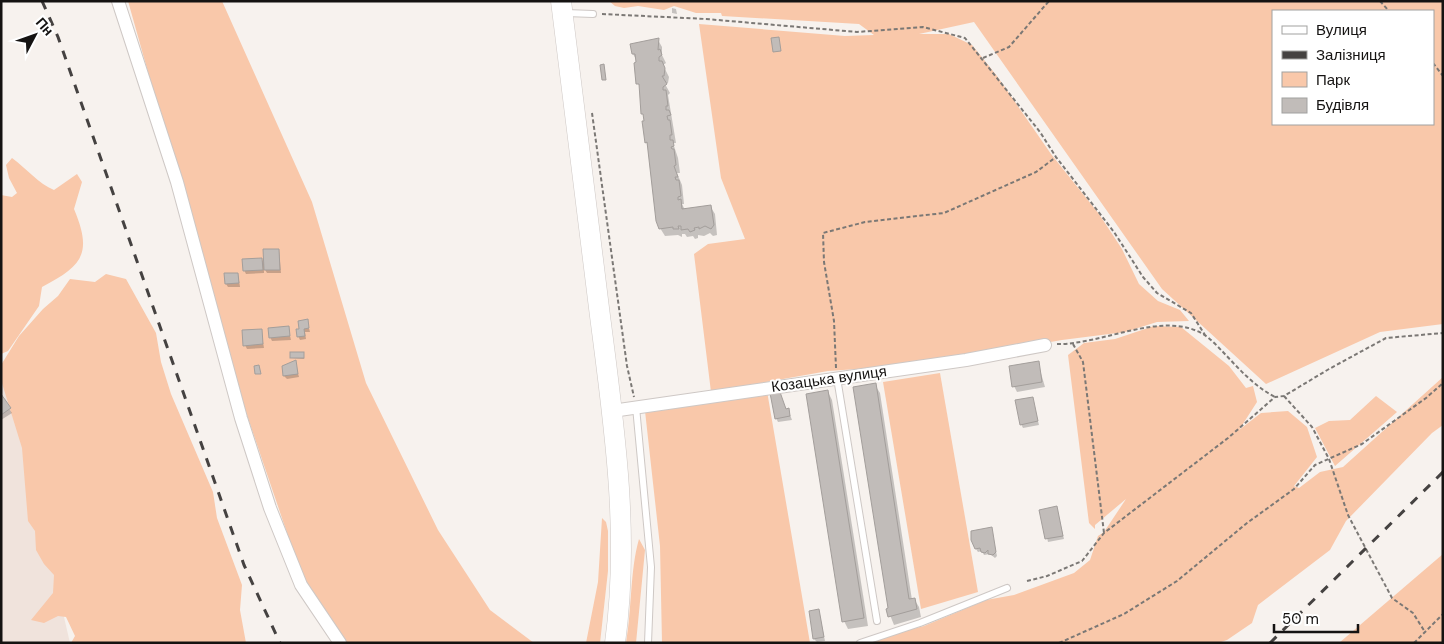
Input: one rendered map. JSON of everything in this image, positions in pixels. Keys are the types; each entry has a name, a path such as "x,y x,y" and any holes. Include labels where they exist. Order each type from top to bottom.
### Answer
{"main road":[{"path":"561,7 612,411 621,528 621,600 615,643"}],"street":[{"path":"118,1 177,182 241,418 270,508 301,585 340,643"},
{"name":"Козацька вулиця","path":"612,411 966,360 1045,346"}],"lane":[{"path":"561,7 593,14"},
{"path":"836,378 877,621"},
{"path":"636,407 651,567 648,643"},
{"path":"860,643 920,623 1007,588"}],"path":[{"path":"983,58 1009,47 1049,1"},
{"path":"593,14 706,19 857,32 923,27 965,38 983,58 1040,132 1056,157 1114,232 1143,277 1157,293 1191,313 1205,335 1259,389 1274,397 1284,396 1329,368 1386,338 1443,333"},
{"path":"1434,64 1443,76"},
{"path":"591,108 626,356 636,407"},
{"path":"836,378 834,320 824,262 823,233 865,222 944,213 1036,172 1056,157"},
{"path":"1045,346 1073,343 1152,328 1185,326 1205,335"},
{"path":"1073,343 1083,362 1104,532"},
{"path":"1059,643 1124,614 1177,581 1247,523 1294,489 1315,465 1362,444 1426,398 1443,383"},
{"path":"1284,396 1312,427 1329,459 1348,515 1392,598 1413,613 1425,632"},
{"path":"1027,581 1047,576 1082,560 1104,532 1228,438 1274,397"},
{"path":"1414,643 1443,614"}],"shaded area":[{"path":"1,369 15,405 70,643 1,643"}],"green space":[{"path":"128,1 222,1 312,202 366,383 438,530 490,610 534,643 347,643 302,577 232,371"},
{"path":"609,1 1443,1 1443,324 1380,332 1266,384 1162,289 974,22 919,34 949,34 972,45 997,76 1051,154 1099,214 1122,249 1139,284 1158,301 1180,310 1189,321 1157,322 1125,332 1062,340 917,365 828,371 711,392 694,254 708,244 745,239 721,178 699,24 845,36 874,35 859,24 722,16 721,13 696,13 674,6 664,10 638,6 624,8 615,6"},
{"path":"12,158 38,180 54,190 77,174 82,182 74,209 83,237 83,248 75,265 42,287 39,306 8,351 1,354 1,195 12,197 17,193 9,178 6,165"},
{"path":"106,274 126,279 156,333 161,362 171,394 213,492 217,518 242,585 240,610 246,643 71,643 75,636 66,617 58,616 44,623 31,620 53,593 54,575 44,564 36,550 35,531 28,521 22,448 1,380 1,365 19,336 43,309 58,296 70,279 95,282"},
{"path":"1154,326 1181,327 1229,366 1246,388 1253,386 1257,402 1239,430 1261,413 1288,411 1307,427 1317,457 1294,486 1299,488 1320,472 1343,467 1443,377 1443,425 1432,433 1346,521 1330,550 1258,605 1252,623 1227,640 1218,643 856,643 924,626 986,600 1014,595 1074,573 1090,560 1098,536 1104,532 1126,499 1095,525 1095,529 1089,523 1068,355 1084,343 1115,339"},
{"path":"940,373 978,592 921,609 883,382"},
{"path":"767,391 810,643 662,643 660,546 645,411"},
{"path":"1376,396 1397,412 1335,466 1315,428 1329,421 1350,420"},
{"path":"602,518 606,522 608,531 608,571 600,643 586,643 598,582"},
{"path":"639,539 645,550 636,643 626,643 634,564"},
{"path":"1443,554 1443,643 1339,643"}],"building":[{"path":"779,37 781,51 773,52 771,38"},
{"path":"659,38 658,50 660,49 662,55 659,57 659,61 662,61 665,68 664,76 662,76 667,84 663,87 663,90 666,90 668,106 666,106 666,110 669,110 671,115 667,116 668,120 670,120 672,135 670,135 670,140 673,140 674,146 671,147 674,149 676,165 674,166 678,177 675,177 676,180 679,180 681,196 678,197 678,200 681,199 682,209 711,205 714,225 711,229 705,226 699,229 699,227 694,228 695,230 690,232 688,229 681,230 681,226 678,226 679,229 673,229 673,227 659,229 656,221 647,142 645,143 642,121 644,121 643,114 641,114 639,84 636,84 635,54 632,54 630,44"},
{"path":"604,64 606,80 602,80 600,65"},
{"path":"263,249 279,249 280,270 264,270"},
{"path":"262,258 263,270 243,271 242,259"},
{"path":"224,273 238,273 239,283 225,284"},
{"path":"308,319 309,328 304,329 305,336 297,337 298,321"},
{"path":"289,326 290,336 269,338 268,328"},
{"path":"262,329 263,344 243,346 242,330"},
{"path":"290,352 304,352 304,358 290,358"},
{"path":"296,360 298,374 283,376 282,366"},
{"path":"1039,361 1042,382 1012,387 1009,366"},
{"path":"259,365 261,374 255,374 254,366"},
{"path":"876,383 909,599 915,598 917,609 888,617 853,387"},
{"path":"828,390 864,618 842,622 806,394"},
{"path":"780,392 786,409 789,408 790,416 775,419 770,393"},
{"path":"1,394 11,408 1,415"},
{"path":"1033,397 1038,421 1020,425 1015,400"},
{"path":"1057,506 1063,536 1045,539 1039,510"},
{"path":"992,527 996,552 993,555 988,554 988,550 985,553 981,552 980,548 975,549 971,540 971,531"},
{"path":"819,609 824,637 813,639 809,611"}],"railway":[{"path":"42,1 58,37 244,565 280,643"},
{"path":"1270,643 1443,472"}]}
